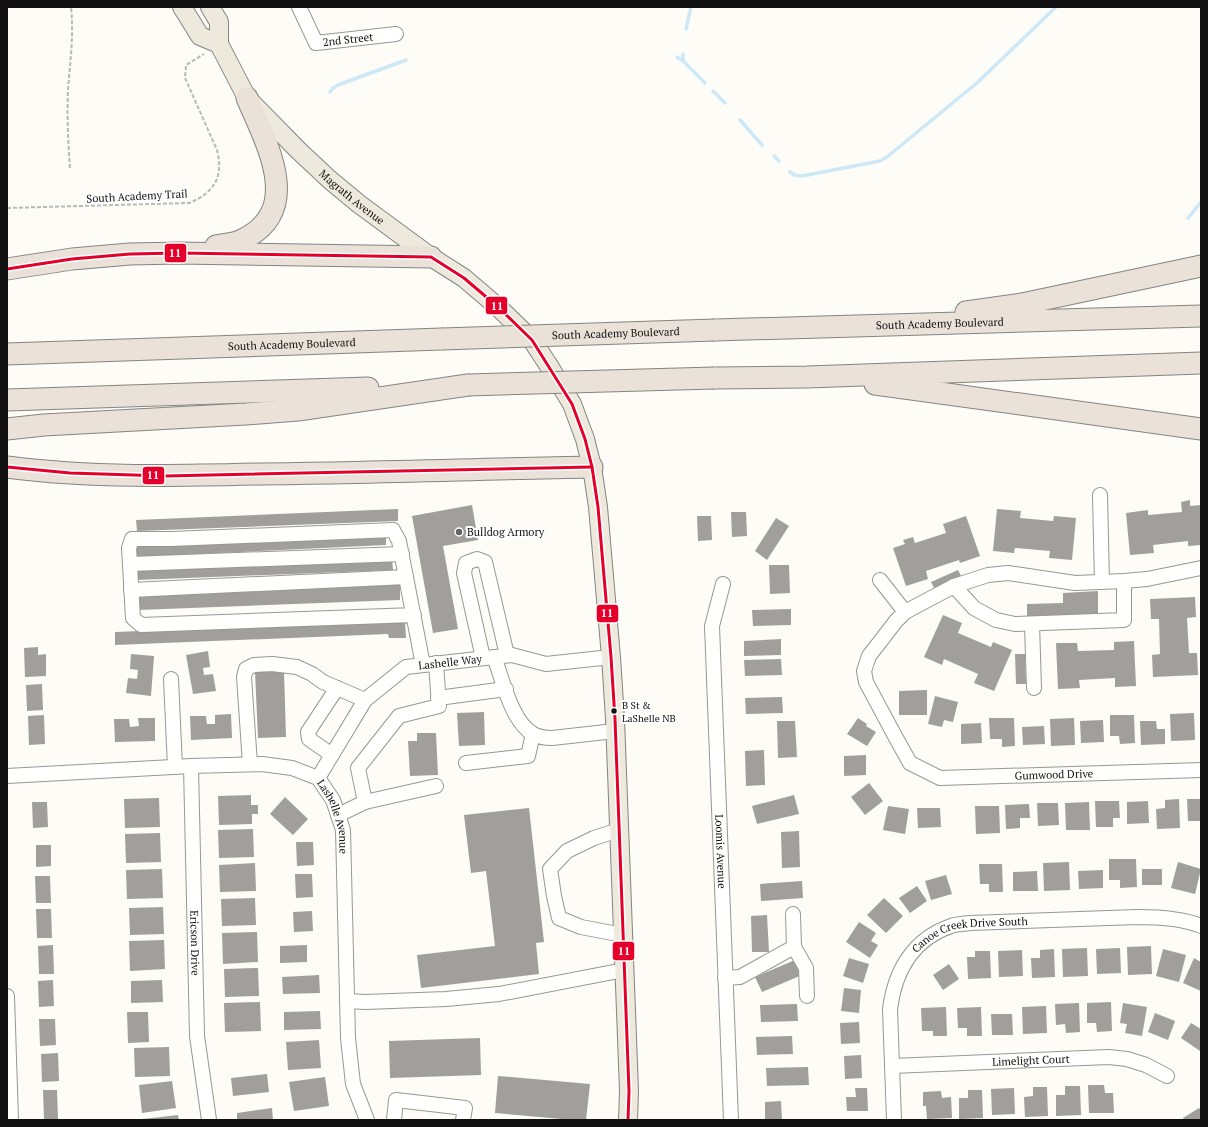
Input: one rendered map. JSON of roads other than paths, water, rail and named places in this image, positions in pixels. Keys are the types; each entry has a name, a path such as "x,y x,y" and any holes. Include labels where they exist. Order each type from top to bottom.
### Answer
{"highway":[{"path":"179,253 242,241 258,230 270,218 276,198 276,174 273,162 247,98"},
{"path":"7,270 72,259 130,254 179,253 431,257"},
{"path":"867,326 1022,304 1201,266"},
{"name":"South Academy Boulevard","path":"7,354 715,330 1201,316"},
{"path":"7,400 468,385 807,377 1201,363"},
{"path":"807,377 900,387 1201,430"},
{"path":"7,428 298,410 468,385"},
{"path":"7,467 99,474 182,476 592,467"}],"main road":[{"path":"182,7 200,36 219,44 219,22 210,7"},
{"name":"Magrath Avenue","path":"219,44 247,98 330,180 383,223 464,278 498,307 532,340 572,404 585,439 592,467 598,507 611,657 629,1091 628,1120"}],"street":[{"name":"2nd Street","path":"299,7 316,43 396,34"},
{"path":"1100,495 1102,582"},
{"path":"364,802 358,768 400,716 439,706 430,664 414,615 399,541 393,530 171,539 132,539 129,548 133,618 141,625 414,615"},
{"path":"130,564 402,554"},
{"path":"495,657 485,562 477,559 466,563 464,573 516,715 524,726 534,734 552,738 615,730"},
{"path":"880,580 905,612 954,586 988,575 1008,573 1075,583 1147,579 1201,568"},
{"path":"131,590 406,577"},
{"path":"954,586 974,608 996,620 1015,624 1032,624 1124,620 1124,581"},
{"name":"Loomis Avenue","path":"723,584 712,626 731,1120"},
{"name":"Gumwood Drive","path":"905,612 896,621 869,656 864,671 866,682 910,763 940,778 1201,770"},
{"path":"1032,624 1034,688"},
{"name":"Lashelle Way","path":"318,778 365,700 406,667 512,655 546,664 611,657"},
{"path":"250,764 244,677 246,670 254,665 272,664 297,666 323,682 365,700"},
{"path":"171,679 175,767"},
{"path":"332,755 309,739 308,732 337,688"},
{"path":"438,698 506,689"},
{"path":"466,763 528,756 534,734"},
{"name":"Lashelle Avenue","path":"7,776 191,766 262,764 292,768 318,778 333,800 343,830 348,1038 353,1084 367,1120"},
{"name":"Ericson Drive","path":"191,766 196,1036 209,1120"},
{"path":"338,815 364,802 436,786"},
{"path":"619,830 594,838 567,851 550,869 559,918 581,927 623,935"},
{"path":"792,914 794,947 806,968 807,996"},
{"name":"Canoe Creek Drive South","path":"894,1120 890,1009 892,993 900,971 909,956 922,943 935,934 952,926 970,923 1137,917 1163,918 1201,926"},
{"path":"725,978 740,977 794,947"},
{"path":"347,1001 365,1002 446,999 499,994 624,970"},
{"path":"7,996 11,1120"},
{"name":"Limelight Court","path":"892,1066 1109,1057 1127,1059 1146,1065 1167,1076"},
{"path":"394,1120 396,1100 465,1108 463,1120"}],"waterway":[{"path":"686,29 691,7"},
{"path":"790,172 794,175 802,176 880,161 887,157 978,82 1056,7"},
{"path":"683,54 683,61"},
{"path":"677,57 705,83"},
{"path":"330,92 338,85 406,60"},
{"path":"713,91 725,103"},
{"path":"740,120 762,145"},
{"path":"774,156 779,161"},
{"path":"1188,218 1201,202"}],"place":[{"name":"Bulldog Armory","path":"459,532"},
{"name":"B St & LaShelle NB","path":"614,711"}]}
